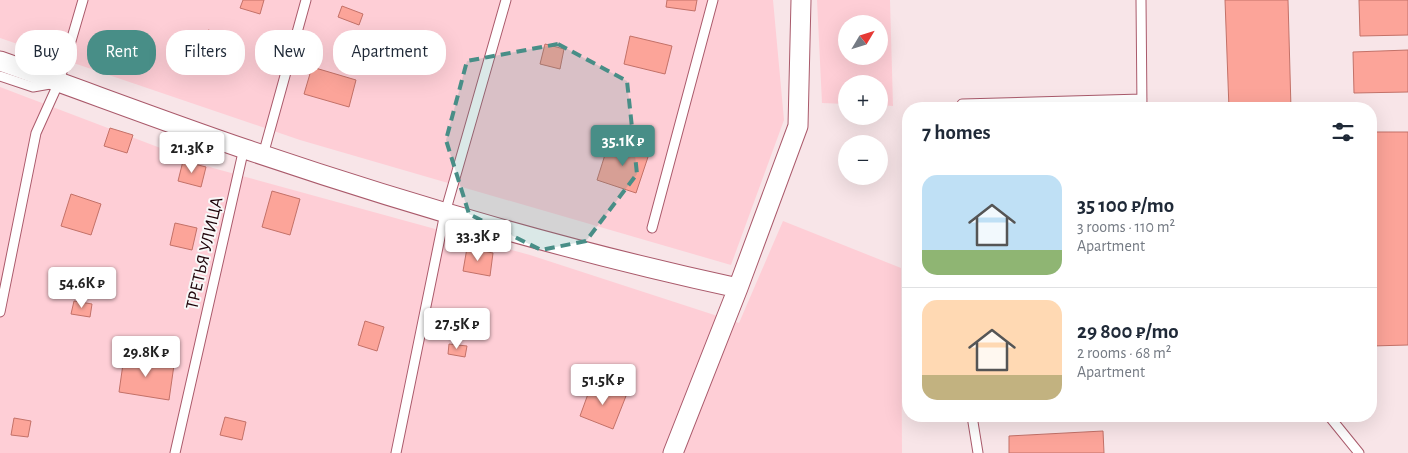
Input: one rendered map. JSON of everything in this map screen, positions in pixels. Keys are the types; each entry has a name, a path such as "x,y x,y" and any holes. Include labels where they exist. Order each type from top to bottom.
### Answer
{"street":[{"path":"673,453 738,288 798,126 801,0"},
{"path":"0,61 263,155 445,213 656,271 738,288"}],"lane":[{"path":"0,312 36,132 59,82 83,0"},
{"path":"263,155 306,0"},
{"path":"396,453 445,213 506,0"},
{"path":"652,228 713,0"},
{"path":"1034,102 1142,99 1141,0"},
{"path":"0,76 33,87 59,82"},
{"name":"ТРЕТЬЯ УЛИЦА","path":"175,453 244,148"},
{"path":"973,422 978,453"},
{"path":"1334,422 1359,453"}],"highlighted area":[{"path":"558,44 627,81 637,174 586,241 541,250 469,214 446,140 467,61"}],"shaded area":[{"path":"0,0 773,0 784,120 731,265 300,140 109,75 156,75 156,30 87,30 87,68 77,64 77,30 15,30 15,43 0,38"},
{"path":"817,0 890,0 893,106 888,106 888,75 838,75 838,104 822,103"},
{"path":"0,87 213,168 530,255 739,323 783,221 901,268 902,453 0,453"}],"building":[{"path":"243,0 264,0 260,14 240,8"},
{"path":"667,0 697,0 695,11 666,7"},
{"path":"1225,0 1288,0 1291,102 1229,102"},
{"path":"1359,0 1408,0 1408,35 1360,36"},
{"path":"342,6 363,14 359,25 338,17"},
{"path":"630,36 672,46 665,74 624,64"},
{"path":"545,44 564,49 560,69 540,64"},
{"path":"1408,50 1408,92 1354,93 1353,52"},
{"path":"323,70 333,73 333,75 356,80 349,107 304,94 310,75 323,75"},
{"path":"110,128 133,135 127,153 104,146"},
{"path":"1377,132 1408,132 1408,345 1377,346"},
{"path":"609,142 649,154 636,193 597,180"},
{"path":"183,161 206,167 201,187 178,181"},
{"path":"272,191 300,199 290,235 262,227"},
{"path":"71,194 101,204 91,235 61,226"},
{"path":"175,223 197,228 192,250 170,245"},
{"path":"467,248 493,253 490,276 463,271"},
{"path":"74,301 92,304 90,317 71,314"},
{"path":"365,321 384,327 377,351 358,345"},
{"path":"449,344 467,346 465,357 448,354"},
{"path":"124,357 174,365 169,400 119,392"},
{"path":"592,383 626,396 613,429 580,416"},
{"path":"225,417 246,422 242,440 220,435"},
{"path":"14,418 31,421 28,437 11,435"},
{"path":"1103,431 1104,453 1009,453 1009,436"}]}
